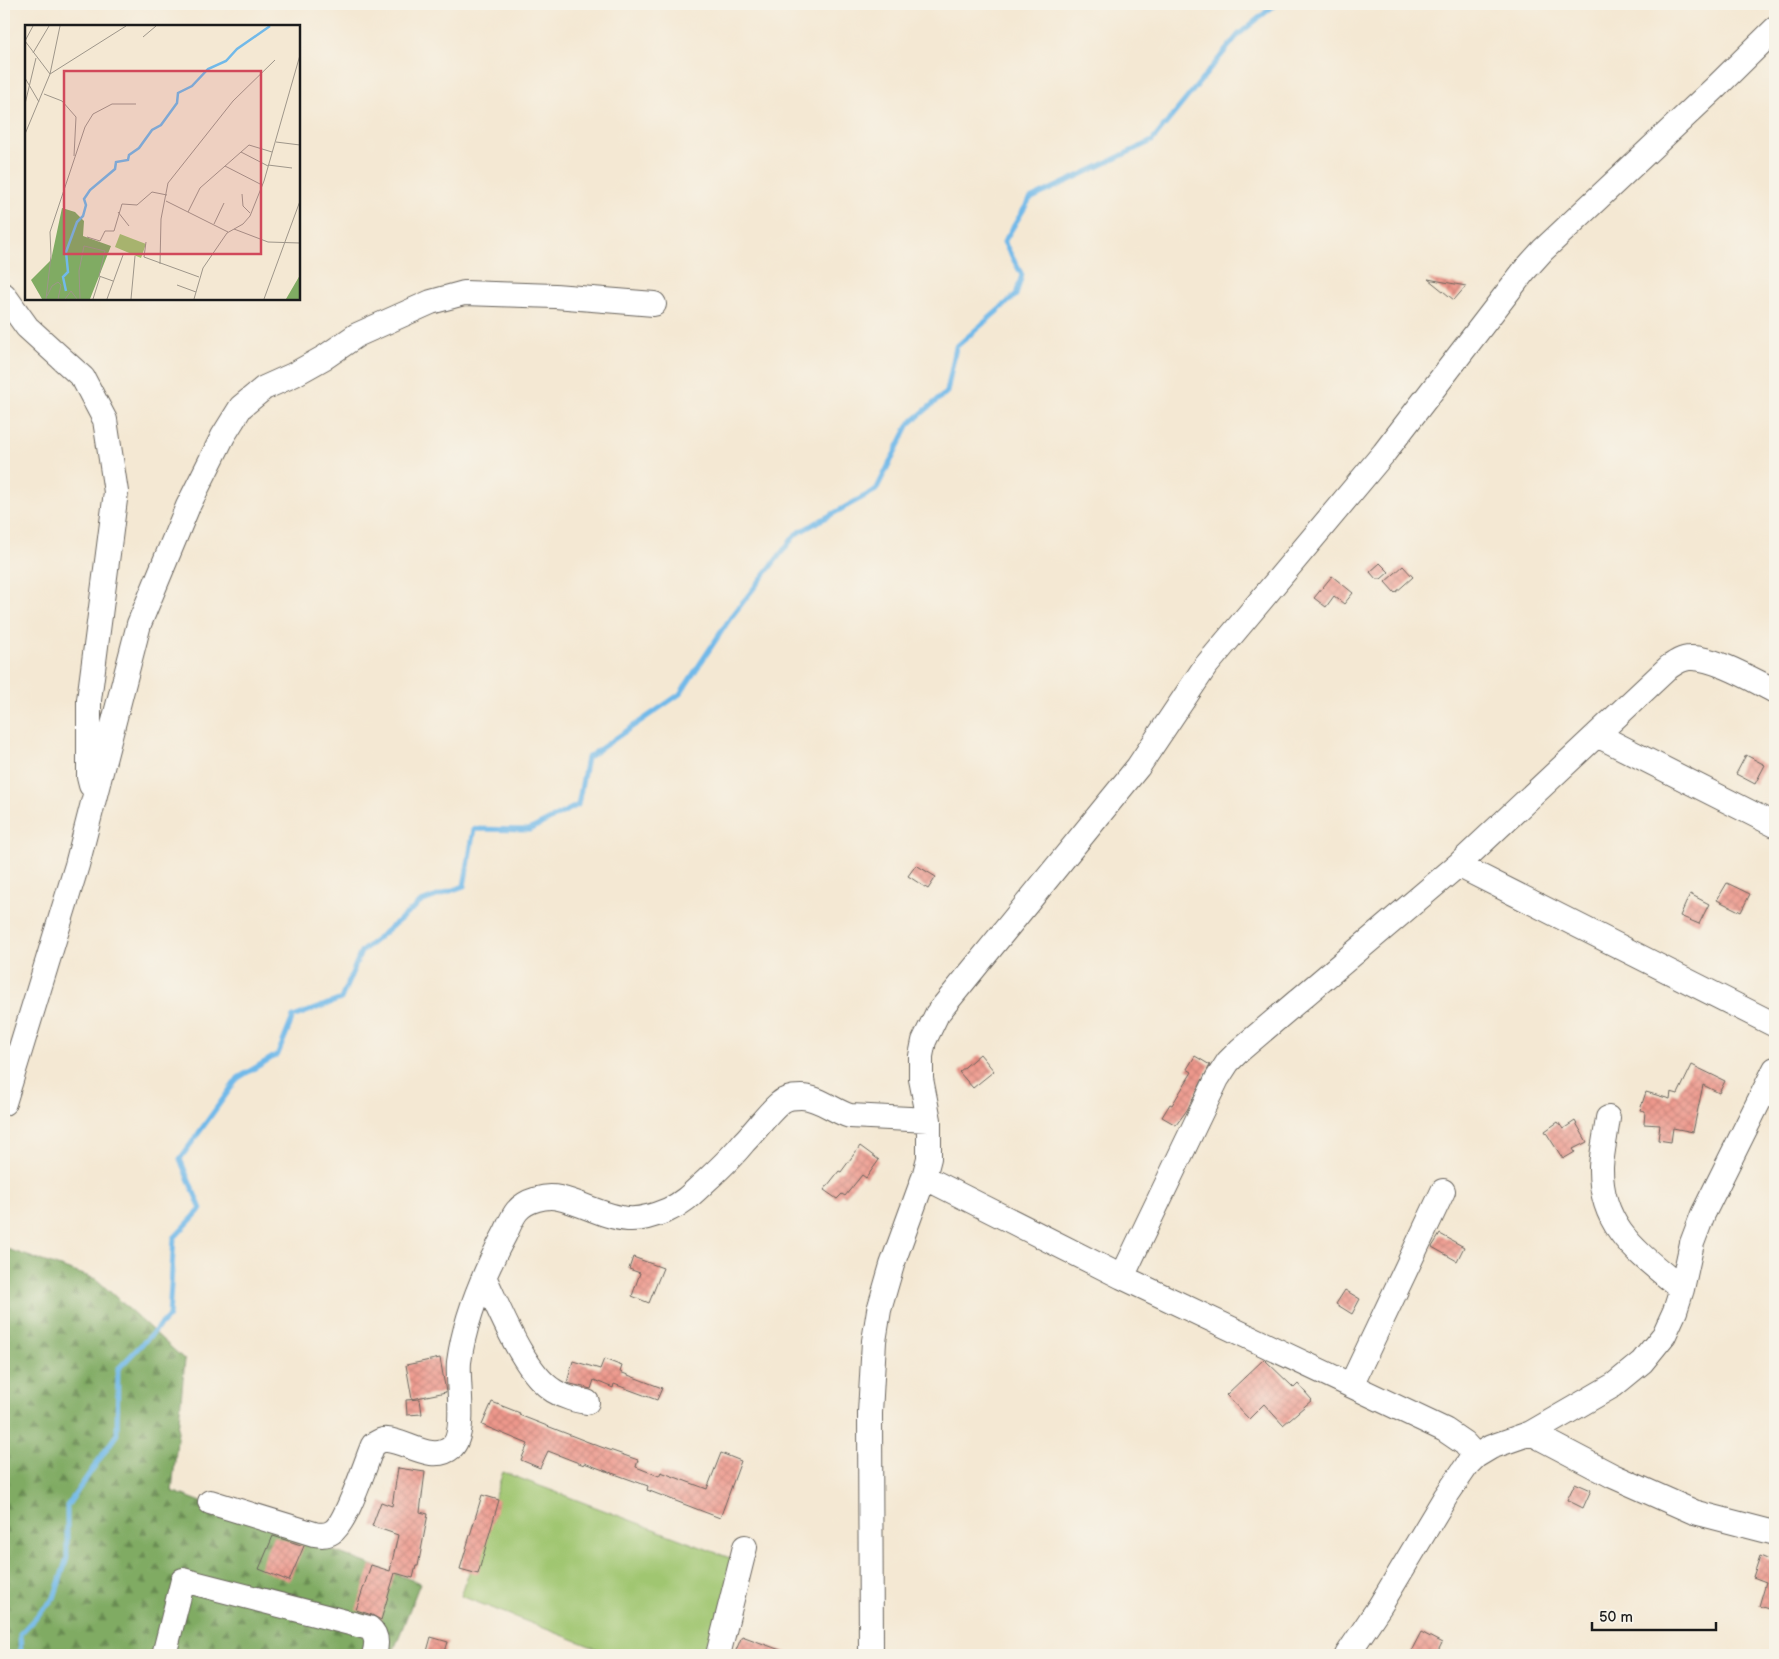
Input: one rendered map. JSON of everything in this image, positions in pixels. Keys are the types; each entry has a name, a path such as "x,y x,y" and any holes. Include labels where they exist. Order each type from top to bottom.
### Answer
{"street":[{"path":"871,1655 870,1413 874,1341 879,1310 892,1265 929,1158 929,1120 921,1079 921,1056 924,1041 937,1014 1138,767 1205,667 1384,453 1524,271 1543,250 1714,89 1775,28"},
{"path":"4,1103 77,865 139,624 188,506 241,407 264,388 293,375 325,357 357,335 431,302 464,293 555,296 654,304"},
{"path":"4,295 27,328 83,378 105,420 116,492 89,700 89,777 94,800"},
{"path":"1122,1277 1217,1079 1228,1062 1257,1035 1458,865 1669,667 1680,660 1689,658 1702,659 1715,663 1775,691"},
{"path":"1597,735 1775,825"},
{"path":"1458,865 1775,1025"},
{"path":"1347,1655 1380,1606 1446,1496 1468,1464 1476,1456 1491,1447 1531,1433 1614,1385 1642,1362 1664,1335 1675,1311 1682,1289 1692,1242 1703,1214 1775,1069"},
{"path":"210,1502 314,1534 324,1535 332,1532 343,1520 373,1445 379,1441 386,1440 426,1452 441,1452 451,1448 458,1439 460,1426 459,1362 467,1322 491,1260 518,1210 525,1204 542,1198 559,1198 628,1219 649,1216 664,1211 688,1198 738,1150 781,1101 787,1099 808,1098 839,1113 850,1116 929,1120"},
{"path":"1608,1118 1602,1184 1612,1219 1630,1246 1682,1289"},
{"path":"924,1177 1122,1277 1445,1430 1464,1443 1476,1456"},
{"path":"1351,1385 1443,1191"},
{"path":"484,1277 529,1366 541,1381 567,1398 587,1402"},
{"path":"1531,1433 1613,1476 1694,1512 1775,1533"},
{"path":"718,1655 745,1547"},
{"path":"164,1655 183,1580 368,1628 376,1636 374,1655"}],"green space":[{"path":"4,1248 96,1279 185,1360 172,1491 420,1583 392,1655 4,1655"},
{"path":"503,1472 738,1561 707,1655 613,1655 461,1596"}],"building":[{"path":"1428,279 1466,286 1454,300"},
{"path":"1380,563 1389,572 1381,579 1376,579 1370,572"},
{"path":"1403,566 1413,577 1395,593 1385,582"},
{"path":"1332,576 1353,593 1344,604 1334,596 1326,607 1314,598"},
{"path":"1746,755 1765,765 1755,784 1736,774"},
{"path":"916,865 936,877 928,889 908,876"},
{"path":"1727,883 1750,894 1741,912 1717,900"},
{"path":"1690,894 1709,904 1699,924 1680,916"},
{"path":"980,1054 994,1071 973,1088 959,1072"},
{"path":"1195,1056 1210,1065 1187,1110 1176,1125 1162,1117 1170,1104 1172,1105 1192,1072 1187,1069"},
{"path":"1692,1065 1725,1081 1719,1093 1703,1085 1693,1132 1673,1128 1671,1142 1658,1140 1660,1125 1644,1124 1645,1111 1640,1110 1646,1092 1670,1099 1671,1092 1678,1094"},
{"path":"1575,1121 1587,1142 1573,1149 1575,1152 1563,1159 1545,1131 1558,1122 1563,1129"},
{"path":"860,1146 879,1160 866,1178 862,1175 845,1196 842,1194 837,1199 824,1190 839,1171 841,1172"},
{"path":"1440,1234 1464,1247 1457,1261 1432,1247"},
{"path":"633,1257 663,1268 649,1303 632,1296 640,1273 629,1269"},
{"path":"1345,1290 1360,1299 1352,1314 1336,1304"},
{"path":"440,1358 446,1392 412,1399 406,1365"},
{"path":"604,1359 622,1366 620,1372 662,1388 657,1400 614,1384 613,1388 594,1380 591,1389 567,1383 573,1361 600,1369"},
{"path":"1264,1359 1294,1388 1298,1384 1312,1400 1283,1425 1264,1404 1249,1419 1226,1395"},
{"path":"420,1399 422,1414 407,1415 406,1400"},
{"path":"492,1402 520,1413 519,1415 638,1460 636,1467 659,1476 661,1472 707,1489 721,1453 741,1461 720,1518 647,1490 648,1486 548,1451 540,1468 521,1460 528,1444 482,1425"},
{"path":"398,1468 425,1472 420,1512 428,1514 418,1566 416,1566 413,1578 395,1573 381,1620 356,1610 371,1565 390,1571 398,1535 372,1526 381,1502 392,1506"},
{"path":"1575,1483 1591,1490 1583,1508 1567,1500"},
{"path":"482,1495 499,1500 478,1574 460,1569"},
{"path":"273,1536 304,1546 289,1581 259,1569"},
{"path":"1760,1556 1775,1562 1775,1611 1759,1606 1766,1582 1753,1577"},
{"path":"1421,1632 1442,1643 1436,1655 1409,1655"},
{"path":"742,1636 791,1654 734,1655"},
{"path":"431,1637 448,1642 444,1655 426,1655"}],"waterway":[{"path":"21,1655 20,1634 54,1598 67,1558 67,1506 117,1434 118,1369 169,1316 174,1238 201,1209 180,1159 238,1078 278,1054 293,1017 341,999 361,952 421,902 464,886 474,829 529,830 578,805 587,758 680,694 729,620 796,534 876,490 909,424 947,392 956,347 1016,295 1022,275 1004,242 1030,199 1152,141 1238,35 1276,4"}]}
